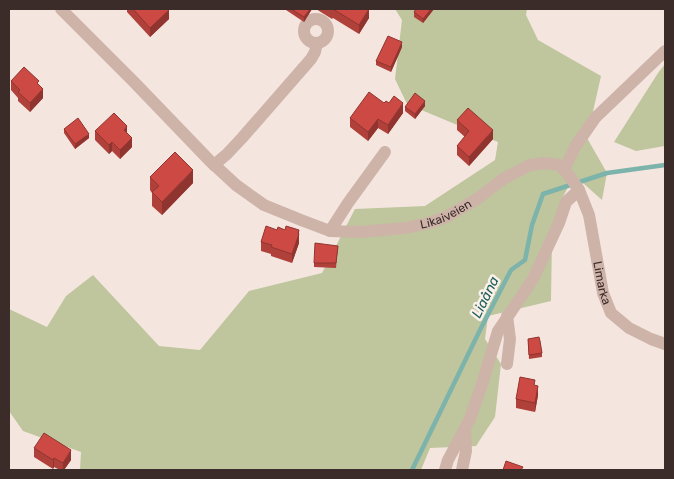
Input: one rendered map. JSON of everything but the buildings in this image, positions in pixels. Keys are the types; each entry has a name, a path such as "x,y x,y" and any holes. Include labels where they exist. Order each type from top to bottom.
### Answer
{"street":[{"name":"Likaiveien","path":"61,9 236,185 264,205 330,231 360,232 405,228 430,223 446,217 477,200 503,179 530,165 545,163 559,165 564,170"},
{"path":"214,165 242,138 311,59 317,43"},
{"path":"445,470 448,460 470,419 498,331 536,272 559,223 566,202 579,190 564,170 575,147 595,118 665,51"},
{"path":"330,231 385,152"},
{"name":"Limarka","path":"579,190 589,215 603,293 611,313 629,328 665,344"},
{"path":"507,316 510,339 507,364"},
{"path":"462,470 466,451 464,430"}],"green space":[{"path":"395,9 527,9 526,15 538,40 601,76 587,138 607,173 602,200 574,175 560,203 552,236 551,301 488,316 485,339 501,364 495,417 476,446 430,448 421,470 80,470 81,452 23,431 9,411 9,309 47,327 66,296 93,275 159,346 200,350 249,291 322,273 355,209 425,206 495,160 498,142 407,104 395,79 402,20"},
{"path":"665,64 665,146 636,151 614,142 658,73"}],"waterway":[{"name":"Liaåna","path":"412,470 511,270 525,260 532,225 543,194 607,173 665,165"}]}
